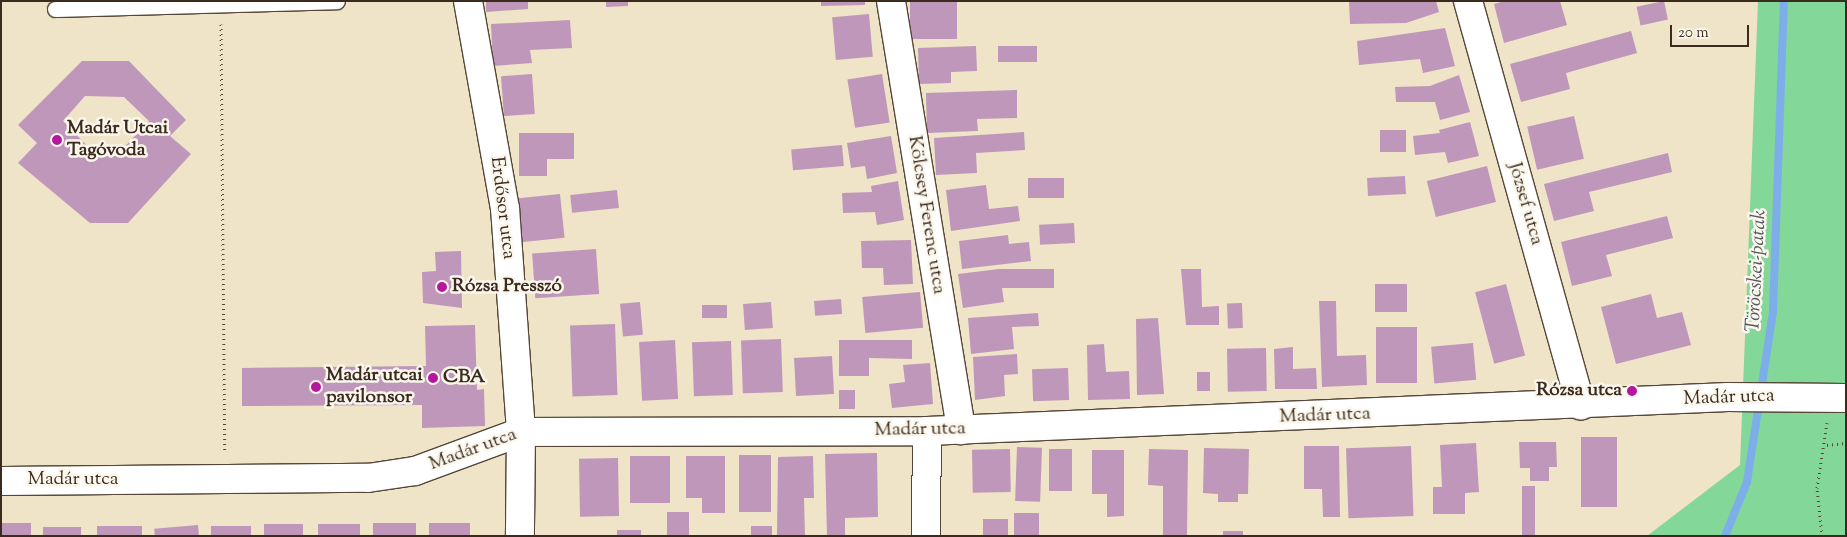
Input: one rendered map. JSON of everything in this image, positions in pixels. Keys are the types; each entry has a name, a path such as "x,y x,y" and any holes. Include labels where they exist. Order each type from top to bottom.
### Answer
{"street":[{"name":"Erdősor utca","path":"468,1 506,208 521,432 520,536"},
{"name":"Kölcsey Ferenc utca","path":"891,1 961,430"},
{"name":"József utca","path":"1468,1 1581,406"},
{"name":"Madár utca","path":"1,481 368,478 415,471 521,432 927,431 1581,406 1728,397 1806,396 1846,398"},
{"path":"926,536 927,431"}],"lane":[{"path":"55,9 337,1"}],"path":[{"path":"221,4 225,479"},
{"path":"1822,536 1817,488 1827,446 1846,444"}],"green space":[{"path":"1758,1 1846,1 1846,536 1647,536 1740,465"}],"building":[{"path":"486,1 528,1 528,9 486,12"},
{"path":"606,1 628,1 628,6 606,7"},
{"path":"821,1 865,1 865,5 821,6"},
{"path":"910,1 957,1 957,39 910,39"},
{"path":"1349,1 1436,1 1439,12 1406,23 1350,24"},
{"path":"1505,1 1560,1 1567,25 1504,43 1494,4"},
{"path":"1664,1 1668,20 1641,25 1637,7"},
{"path":"869,14 873,57 836,60 832,17"},
{"path":"570,20 572,48 530,50 532,63 493,66 491,24"},
{"path":"1445,28 1455,66 1423,73 1420,59 1359,65 1357,41"},
{"path":"1631,31 1637,53 1566,73 1570,89 1521,102 1510,64"},
{"path":"976,46 977,71 951,72 951,83 919,84 918,48"},
{"path":"998,46 1037,46 1037,62 998,62"},
{"name":"Madár Utcai Tagóvoda","path":"82,61 129,61 186,120 170,136 191,154 128,223 90,223 18,163 37,143 18,125","holes":["85,96 124,97 149,121 116,156 97,156 63,121"]},
{"path":"532,74 535,114 504,116 501,76"},
{"path":"882,74 890,122 855,128 847,79"},
{"path":"1459,75 1470,112 1440,120 1435,102 1396,102 1395,87 1430,86"},
{"path":"1017,90 1017,118 977,119 978,131 927,133 926,93"},
{"path":"1574,116 1584,159 1537,170 1527,127"},
{"path":"1470,122 1479,156 1448,163 1445,152 1415,155 1413,136 1440,133 1439,130"},
{"path":"1380,130 1406,130 1406,152 1380,152"},
{"path":"1024,132 1025,150 976,153 977,173 936,175 934,138"},
{"path":"519,133 574,133 574,159 547,159 547,176 519,176"},
{"path":"891,136 897,173 867,179 865,166 851,168 847,143"},
{"path":"842,145 844,166 793,170 791,149"},
{"path":"1668,153 1672,172 1589,192 1594,211 1554,221 1544,184"},
{"path":"1487,166 1496,202 1436,217 1427,181"},
{"path":"1405,176 1406,194 1368,196 1367,178"},
{"path":"1028,178 1064,178 1064,198 1028,198"},
{"path":"898,181 904,220 877,225 875,212 843,213 842,193 872,192 871,186"},
{"path":"986,185 989,209 1018,206 1020,221 951,231 946,190"},
{"path":"617,190 619,208 572,213 570,195"},
{"path":"560,194 565,238 521,242 516,199"},
{"path":"1667,216 1673,238 1606,255 1612,276 1572,286 1561,242"},
{"path":"1074,223 1075,243 1040,245 1039,225"},
{"path":"1008,235 1009,244 1029,242 1031,261 962,269 959,241"},
{"path":"911,240 913,284 884,285 883,268 862,268 861,241"},
{"path":"596,249 599,294 535,298 532,253"},
{"name":"Rózsa Presszó","path":"461,251 462,308 423,303 422,272 436,271 435,252"},
{"path":"999,269 1054,269 1054,288 1002,288 1004,302 963,308 958,274"},
{"path":"1181,269 1201,269 1202,307 1219,306 1219,325 1186,325"},
{"path":"1375,284 1407,284 1407,312 1375,312"},
{"path":"1506,284 1525,355 1494,364 1475,292"},
{"path":"920,292 923,328 865,333 862,297"},
{"path":"1651,294 1657,318 1682,312 1691,345 1616,364 1601,307"},
{"path":"841,299 842,314 815,316 814,301"},
{"path":"1319,301 1336,301 1337,356 1366,355 1367,385 1322,387"},
{"path":"640,302 643,335 623,337 620,304"},
{"path":"771,302 773,328 745,330 743,304"},
{"path":"1242,303 1243,328 1228,329 1227,304"},
{"path":"702,305 727,305 727,318 702,318"},
{"path":"1038,313 1039,326 1012,327 1014,349 971,354 968,318"},
{"path":"1158,318 1164,394 1137,395 1136,319"},
{"path":"615,324 617,395 573,397 570,326"},
{"path":"475,325 477,390 484,389 485,426 422,428 422,405 242,406 242,368 426,366 425,326"},
{"path":"1376,327 1417,327 1417,383 1376,383"},
{"path":"781,339 783,392 743,393 741,340"},
{"path":"675,340 678,399 642,401 639,342"},
{"path":"839,340 912,340 912,359 869,358 869,376 839,376"},
{"path":"731,341 733,395 694,396 692,342"},
{"path":"1473,343 1476,380 1434,384 1431,347"},
{"path":"1104,344 1106,372 1129,371 1130,399 1088,400 1087,345"},
{"path":"1293,347 1293,369 1316,368 1317,389 1275,389 1274,349"},
{"path":"1266,348 1267,391 1228,392 1227,349"},
{"path":"1017,354 1018,374 1004,375 1005,396 975,400 973,357"},
{"path":"832,356 834,394 796,396 794,358"},
{"path":"930,363 933,404 892,408 889,384 905,382 903,365"},
{"path":"1068,368 1069,400 1033,401 1032,369"},
{"path":"1197,372 1210,372 1210,391 1197,391"},
{"path":"839,390 855,390 855,409 839,409"},
{"path":"1581,437 1617,437 1617,507 1581,507"},
{"path":"1519,442 1556,442 1557,467 1549,467 1549,481 1530,481 1530,468 1520,468"},
{"path":"1476,443 1479,492 1465,493 1465,514 1433,514 1433,487 1442,487 1440,445"},
{"path":"1304,446 1339,446 1340,517 1323,517 1322,489 1304,489"},
{"path":"1411,446 1413,516 1348,518 1346,448"},
{"path":"1017,447 1042,448 1040,502 1015,501"},
{"path":"1204,448 1249,449 1248,494 1238,494 1238,502 1218,502 1218,494 1203,493"},
{"path":"1010,449 1011,492 973,493 972,450"},
{"path":"1049,449 1072,449 1072,491 1049,491"},
{"path":"1149,449 1188,450 1187,536 1163,536 1163,486 1148,485"},
{"path":"1092,450 1124,450 1124,516 1107,517 1107,494 1092,494"},
{"path":"877,453 878,517 845,518 845,536 827,536 825,454"},
{"path":"739,455 771,455 771,512 739,512"},
{"path":"630,456 670,456 670,503 630,503"},
{"path":"686,456 725,456 725,513 702,513 702,498 686,498"},
{"path":"813,456 814,498 804,498 805,536 777,536 778,457"},
{"path":"618,458 619,516 580,517 579,459"},
{"path":"1522,486 1535,486 1535,536 1522,536"},
{"path":"667,512 689,512 689,536 667,536"},
{"path":"1014,513 1039,513 1039,536 1014,536"},
{"path":"983,519 1008,519 1008,536 983,536"},
{"path":"1,523 31,523 31,536 1,536"},
{"path":"373,523 416,523 416,536 373,536"},
{"path":"429,523 470,523 470,536 429,536"},
{"path":"264,524 303,524 303,536 264,536"},
{"path":"318,524 360,524 360,536 318,536"},
{"path":"198,525 199,536 155,536 154,529"},
{"path":"97,526 142,526 142,536 97,536"},
{"path":"211,526 251,526 251,536 211,536"},
{"path":"751,526 772,526 772,536 751,536"},
{"path":"43,527 81,527 81,536 43,536"},
{"path":"617,530 641,530 641,536 617,536"},
{"path":"1223,531 1243,531 1243,536 1223,536"}],"waterway":[{"name":"Töröcskei-patak","path":"1725,536 1747,482 1773,312 1784,1"}],"place":[{"name":"Madár Utcai Tagóvoda","path":"57,140"},
{"name":"Rózsa Presszó","path":"442,287"},
{"name":"CBA","path":"433,378"},
{"name":"Madár utcai pavilonsor","path":"316,387"},
{"name":"Rózsa utca","path":"1632,391"}]}
